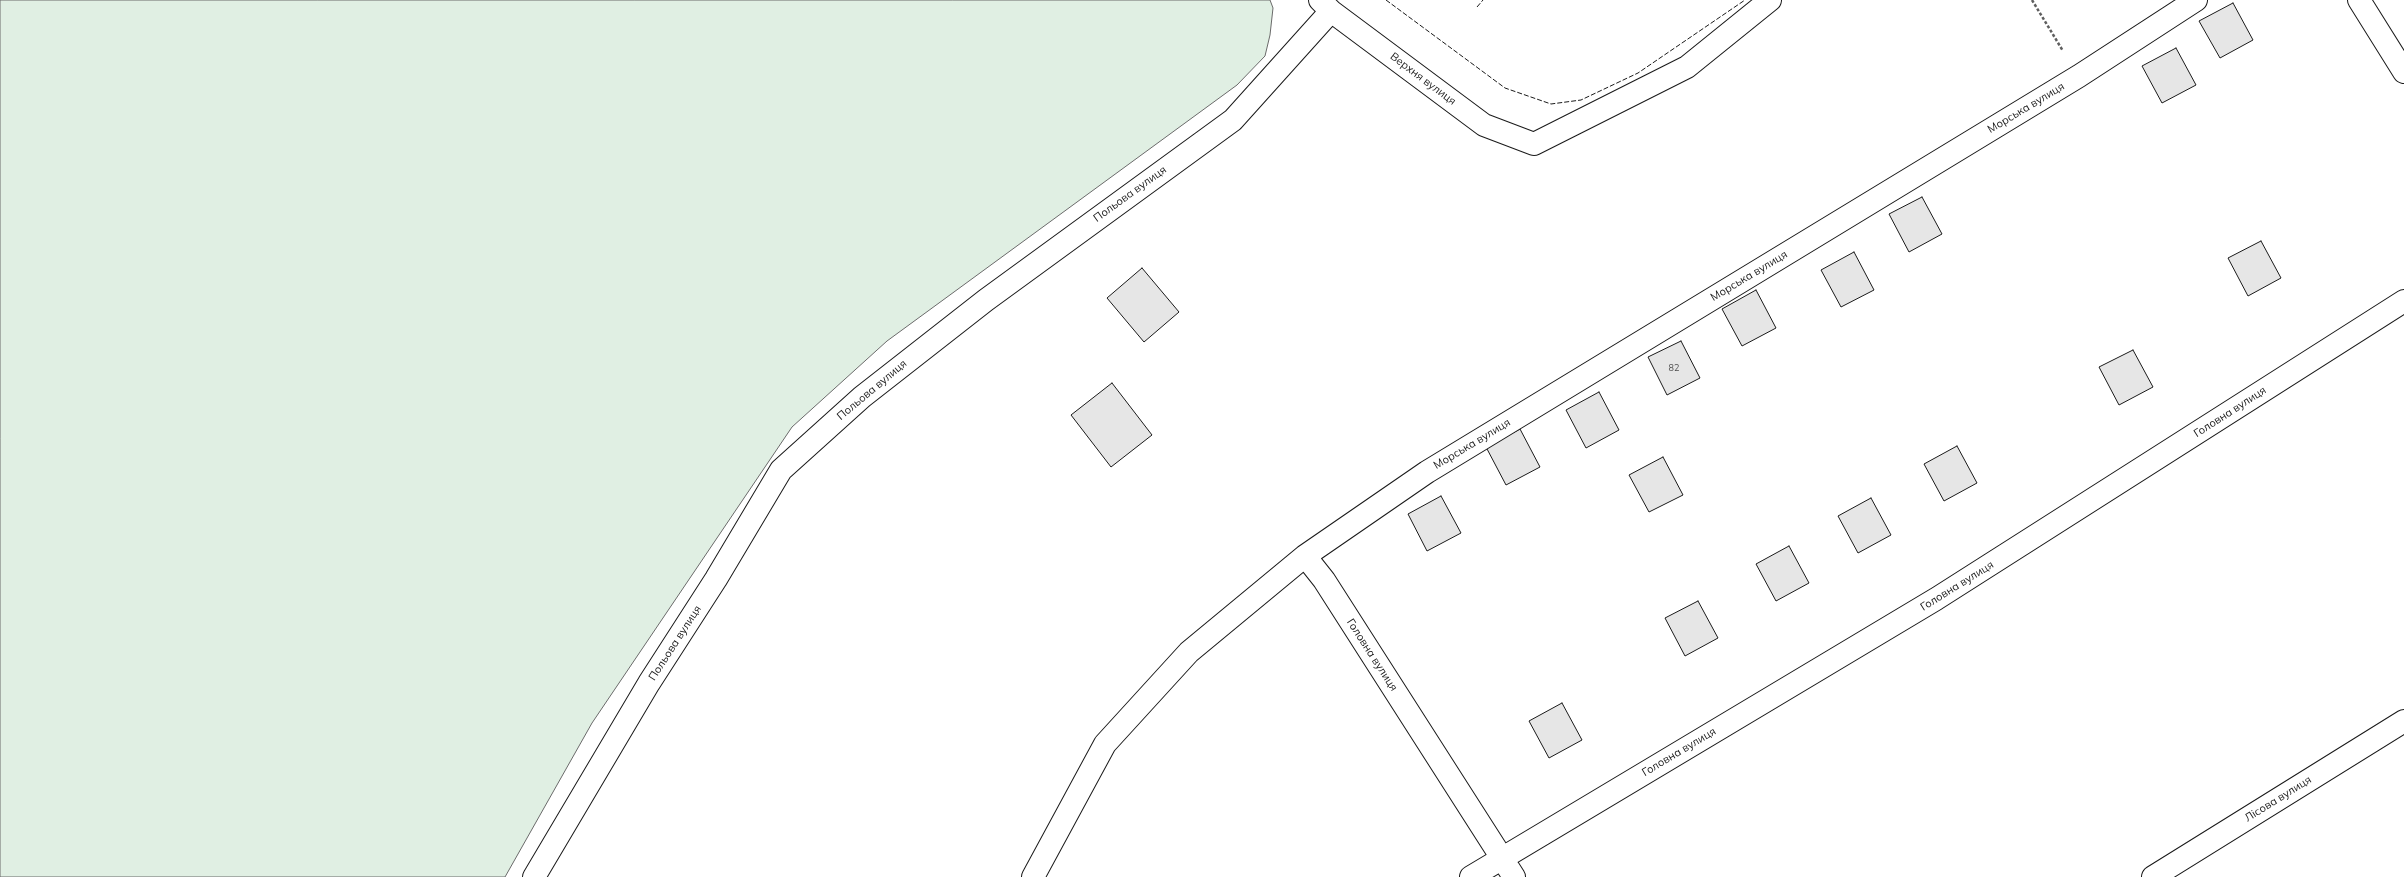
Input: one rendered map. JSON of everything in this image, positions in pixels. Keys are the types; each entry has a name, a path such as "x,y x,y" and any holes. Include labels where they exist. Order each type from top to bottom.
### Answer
{"street":[{"name":"Верхня вулиця","path":"1326,6 1484,124 1534,144 1687,67 1770,0"},
{"name":"Морська вулиця","path":"1033,877 1105,744 1189,652 1305,556 1427,472 2079,76 2196,0"},
{"path":"2359,0 2404,72"},
{"name":"Польова вулиця","path":"534,877 650,683 716,579 781,470 862,397 986,300 1233,120 1326,6"},
{"name":"Головна вулиця","path":"1470,877 1936,599 2404,301"},
{"name":"Головна вулиця","path":"1305,556 1324,580 1514,877"},
{"name":"Лісова вулиця","path":"2153,877 2404,721"}],"path":[{"path":"2032,0 2079,76"}],"green space":[{"path":"0,0 1270,0 1273,8 1270,35 1265,56 1237,85 887,341 792,427 592,723 505,877 0,877"}],"building":[{"path":"2233,3 2253,40 2220,58 2199,21"},
{"path":"2176,48 2196,85 2162,103 2142,66"},
{"path":"1922,197 1942,234 1909,252 1889,214"},
{"path":"2261,241 2281,278 2248,296 2228,258"},
{"path":"1854,252 1874,290 1841,307 1821,270"},
{"path":"1142,268 1179,312 1144,342 1107,298"},
{"path":"1756,290 1776,328 1742,346 1722,309"},
{"path":"1681,341 1700,378 1667,395 1648,357"},
{"path":"2133,350 2153,387 2119,405 2099,367"},
{"path":"1112,383 1152,435 1111,467 1071,415"},
{"path":"1599,392 1619,430 1586,448 1566,410"},
{"path":"1520,429 1540,467 1506,485 1486,447"},
{"path":"1957,446 1977,483 1944,501 1924,464"},
{"path":"1663,457 1683,495 1649,512 1629,475"},
{"path":"1441,496 1461,533 1427,551 1408,514"},
{"path":"1871,498 1891,535 1858,553 1838,516"},
{"path":"1789,546 1809,583 1776,601 1756,564"},
{"path":"1698,601 1718,638 1685,656 1665,618"},
{"path":"1562,703 1582,740 1549,758 1529,721"}],"fence":[{"path":"1386,0 1505,88 1551,104 1581,100 1638,73 1745,0"},
{"path":"1477,7 1483,0"}]}
